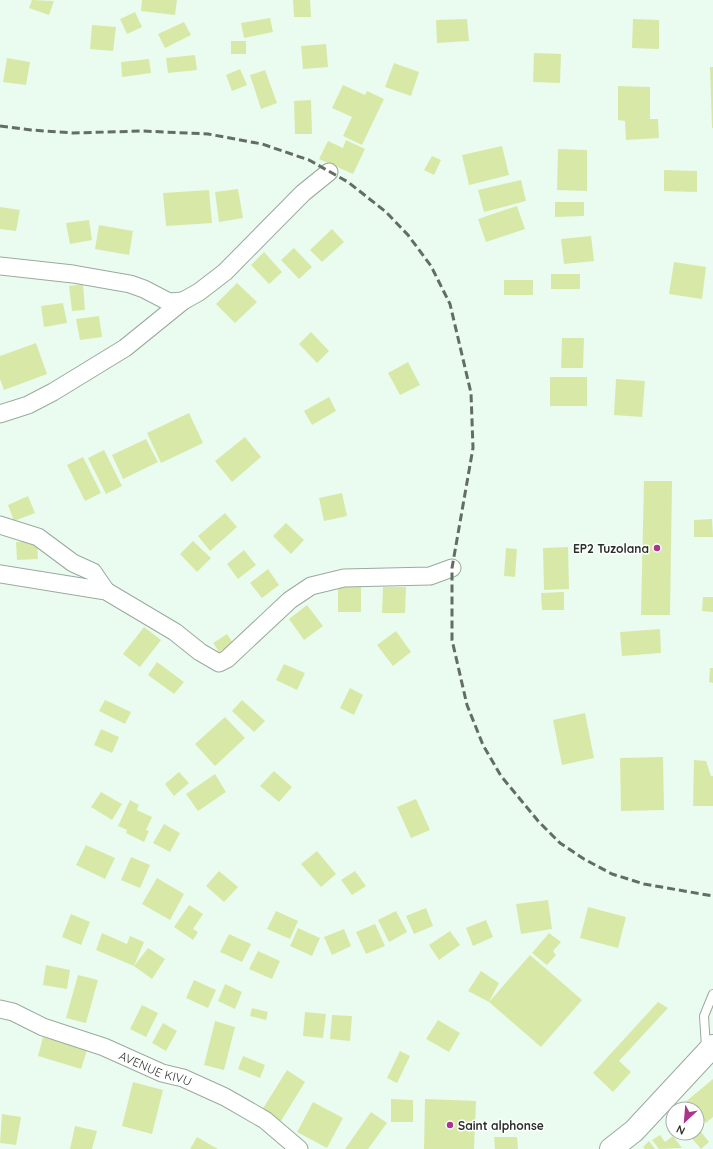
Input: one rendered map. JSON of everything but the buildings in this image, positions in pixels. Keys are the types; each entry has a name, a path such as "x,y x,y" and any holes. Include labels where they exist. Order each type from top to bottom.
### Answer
{"highway":[{"path":"611,1149 634,1131 710,1049"}],"street":[{"path":"0,414 28,405 86,374 125,348 183,301 199,292 225,272 303,193 329,172"},
{"path":"0,266 73,274 130,284 144,289 169,302 183,301"},
{"path":"0,525 38,537 73,563 93,572 106,591"},
{"path":"0,574 106,591 175,632 200,652 219,663 227,659 290,600 311,586 344,578 430,576 452,568"},
{"name":"AVENUE KIVU","path":"0,1008 13,1012 43,1026 104,1047 162,1073 183,1078 218,1093 266,1120 299,1149"}],"lane":[{"path":"710,1049 704,1016 713,994"}],"railway":[{"path":"0,126 73,133 143,131 208,134 262,144 309,160 348,182 386,212 408,235 431,266 450,304 471,393 473,448 452,568 452,640 467,705 483,745 501,776 539,822 560,843 584,859 612,874 644,884 713,896"}],"place":[{"name":"EP2 Tuzolana","path":"657,548"},
{"name":"Saint alphonse","path":"450,1125"}]}
